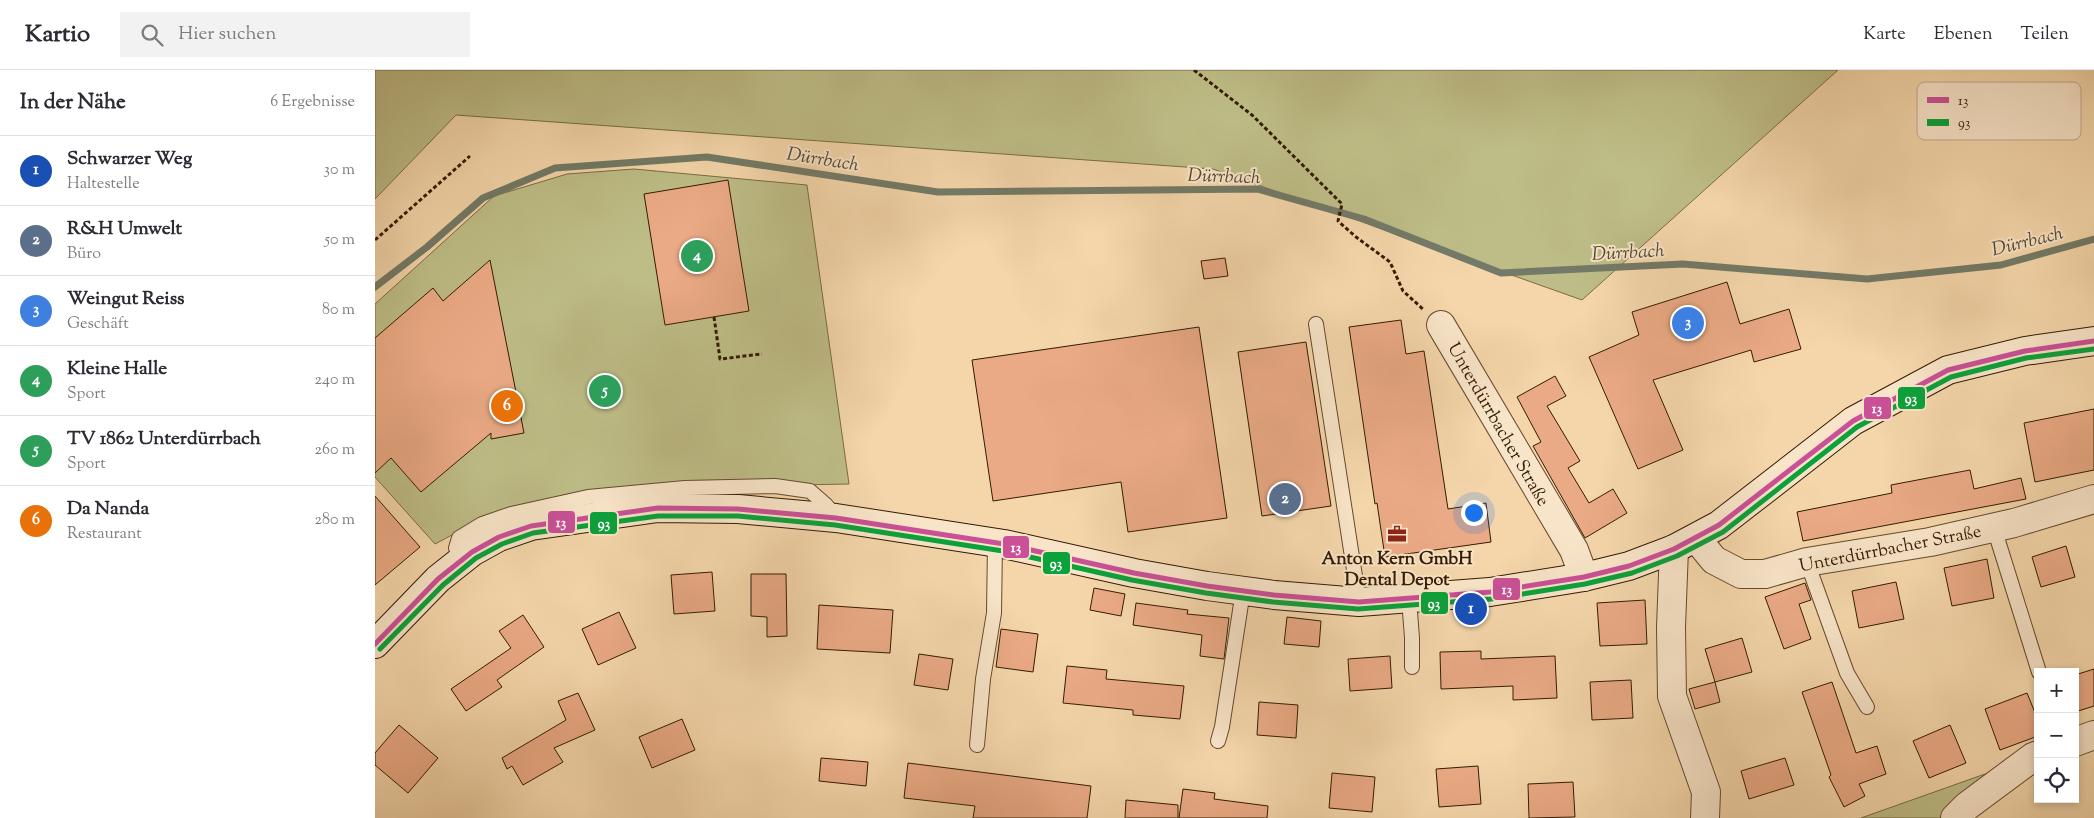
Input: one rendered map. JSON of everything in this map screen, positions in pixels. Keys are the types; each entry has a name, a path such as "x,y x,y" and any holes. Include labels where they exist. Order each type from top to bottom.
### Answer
{"street":[{"name":"Unterdürrbacher Straße","path":"1441,325 1573,550 1584,577"},
{"path":"375,644 438,579 461,560 499,537 531,526 658,508 738,509 837,518 995,543 1134,573 1243,590 1359,602 1490,592 1584,577 1629,566 1685,544 1719,525 1853,421 1948,370 2025,351 2094,341"},
{"name":"Unterdürrbacher Straße","path":"1685,544 1741,574 1765,574 1807,562 1930,542 2014,524 2094,499"},
{"path":"1685,544 1671,627 1672,696 1706,805"},
{"path":"2079,741 2094,735"},
{"path":"1955,818 1967,806 2034,757"}],"lane":[{"path":"1316,324 1359,602"},
{"path":"1994,528 2038,668"},
{"path":"977,744 983,679 994,613 995,543"},
{"path":"1807,562 1847,673 1867,707"},
{"path":"1218,741 1222,727 1243,590"},
{"path":"1409,599 1413,638 1411,667"},
{"path":"1706,805 1717,818"}],"path":[{"path":"1194,70 1252,115 1343,204 1338,221 1390,262 1403,291 1441,325"},
{"path":"375,240 470,156"},
{"path":"714,317 720,359 762,354"}],"shaded area":[{"path":"375,70 1838,70 1582,300 1213,169 456,115 375,199"},
{"path":"634,169 807,185 849,484 684,487 482,519 435,544 375,477 375,304 494,196 567,174"},
{"path":"2033,757 1955,818 1861,818"}],"building":[{"path":"728,180 749,311 665,325 644,194"},
{"path":"1225,258 1228,276 1204,279 1201,261"},
{"path":"490,260 524,433 491,439 491,433 421,492 391,458 375,473 375,338 433,288 443,301"},
{"path":"1727,282 1740,324 1789,309 1801,349 1754,362 1751,350 1653,380 1683,450 1638,469 1589,357 1639,335 1632,312"},
{"path":"1401,320 1406,354 1424,351 1448,509 1486,503 1491,542 1385,557 1377,503 1375,504 1349,327"},
{"path":"1199,327 1227,518 1128,532 1121,482 993,501 972,360"},
{"path":"1306,342 1331,506 1262,516 1238,352"},
{"path":"1555,376 1566,396 1547,406 1580,461 1568,468 1589,503 1613,489 1627,513 1585,538 1533,446 1541,442 1517,397"},
{"path":"2094,409 2094,470 2035,482 2024,423"},
{"path":"1970,470 1974,489 2021,478 2026,499 1803,541 1797,512 1892,493 1891,485"},
{"path":"375,496 420,547 375,585"},
{"path":"2066,546 2075,577 2041,587 2032,557"},
{"path":"1987,559 1994,598 1952,606 1944,568"},
{"path":"712,572 715,611 674,614 671,575"},
{"path":"751,574 786,574 787,636 767,637 767,617 751,616"},
{"path":"1896,582 1904,619 1859,628 1852,591"},
{"path":"1805,583 1811,600 1799,604 1811,639 1784,649 1765,597"},
{"path":"1094,588 1125,594 1121,616 1090,610"},
{"path":"1645,600 1647,644 1600,646 1597,603"},
{"path":"1136,603 1188,610 1187,614 1229,618 1224,659 1200,656 1202,635 1133,625"},
{"path":"819,605 893,610 890,653 817,649"},
{"path":"619,612 636,648 598,665 582,629"},
{"path":"523,615 544,647 497,680 502,687 466,711 451,689 511,648 499,631"},
{"path":"1287,617 1321,621 1319,647 1284,644"},
{"path":"1001,629 1038,634 1033,672 996,667"},
{"path":"1742,638 1752,672 1715,682 1705,649"},
{"path":"1481,651 1481,659 1555,656 1557,698 1513,700 1513,686 1441,689 1440,652"},
{"path":"919,654 953,659 948,690 914,685"},
{"path":"1390,656 1392,688 1350,691 1348,659"},
{"path":"1067,666 1107,670 1106,679 1184,686 1180,719 1133,715 1133,710 1063,703"},
{"path":"2094,669 2094,706 2079,711 2079,674"},
{"path":"1631,680 1633,718 1592,720 1590,682"},
{"path":"1715,682 1720,702 1695,709 1689,689"},
{"path":"1832,682 1856,753 1877,746 1886,774 1859,784 1865,796 1844,807 1829,777 1831,775 1802,692"},
{"path":"578,693 595,730 554,748 563,762 523,785 512,766 507,769 502,758 566,720 558,701"},
{"path":"2027,693 2034,710 2034,737 2000,750 1985,709"},
{"path":"1259,702 1298,705 1296,738 1257,735"},
{"path":"682,719 695,750 652,768 639,737"},
{"path":"399,725 438,758 408,793 375,765 375,753"},
{"path":"1950,725 1966,763 1929,778 1913,741"},
{"path":"821,758 868,762 866,786 819,781"},
{"path":"1785,758 1794,785 1749,799 1741,771"},
{"path":"908,763 1091,786 1087,818 973,818 975,806 904,798"},
{"path":"1478,766 1481,804 1439,807 1436,769"},
{"path":"1332,773 1375,777 1372,812 1329,808"},
{"path":"1573,782 1575,817 1529,818 1528,784"},
{"path":"1183,789 1215,793 1214,799 1268,806 1267,818 1179,818"},
{"path":"1126,800 1178,805 1178,818 1125,818"}],"waterway":[{"name":"Dürrbach","path":"375,287 427,247 483,198 555,168 707,157 938,192 1257,189 1364,219 1501,273 1683,264 1867,279 2001,265 2094,239"}],"transit line":[{"name":"13","path":"375,644 438,579 472,552 499,537 531,526 658,508 738,509 836,518 1004,544 1134,573 1207,586 1274,595 1359,602 1490,592 1584,577 1629,566 1674,549 1719,525 1853,421 1948,370 2025,351 2094,341"},
{"name":"93","path":"380,649 443,585 476,558 502,544 533,533 658,516 738,516 835,525 1003,551 1132,580 1206,593 1273,602 1358,609 1491,599 1585,584 1632,573 1677,556 1723,532 1857,427 1951,377 2026,358 2094,349"}],"place":[{"name":"Kleine Halle","path":"697,256"},
{"name":"Weingut Reiss","path":"1688,323"},
{"name":"TV 1862 Unterdürrbach","path":"605,391"},
{"name":"Da Nanda","path":"507,406"},
{"name":"R&H Umwelt","path":"1285,499"},
{"name":"Anton Kern GmbH Dental Depot","path":"1397,534"},
{"name":"Schwarzer Weg","path":"1471,609"}]}
